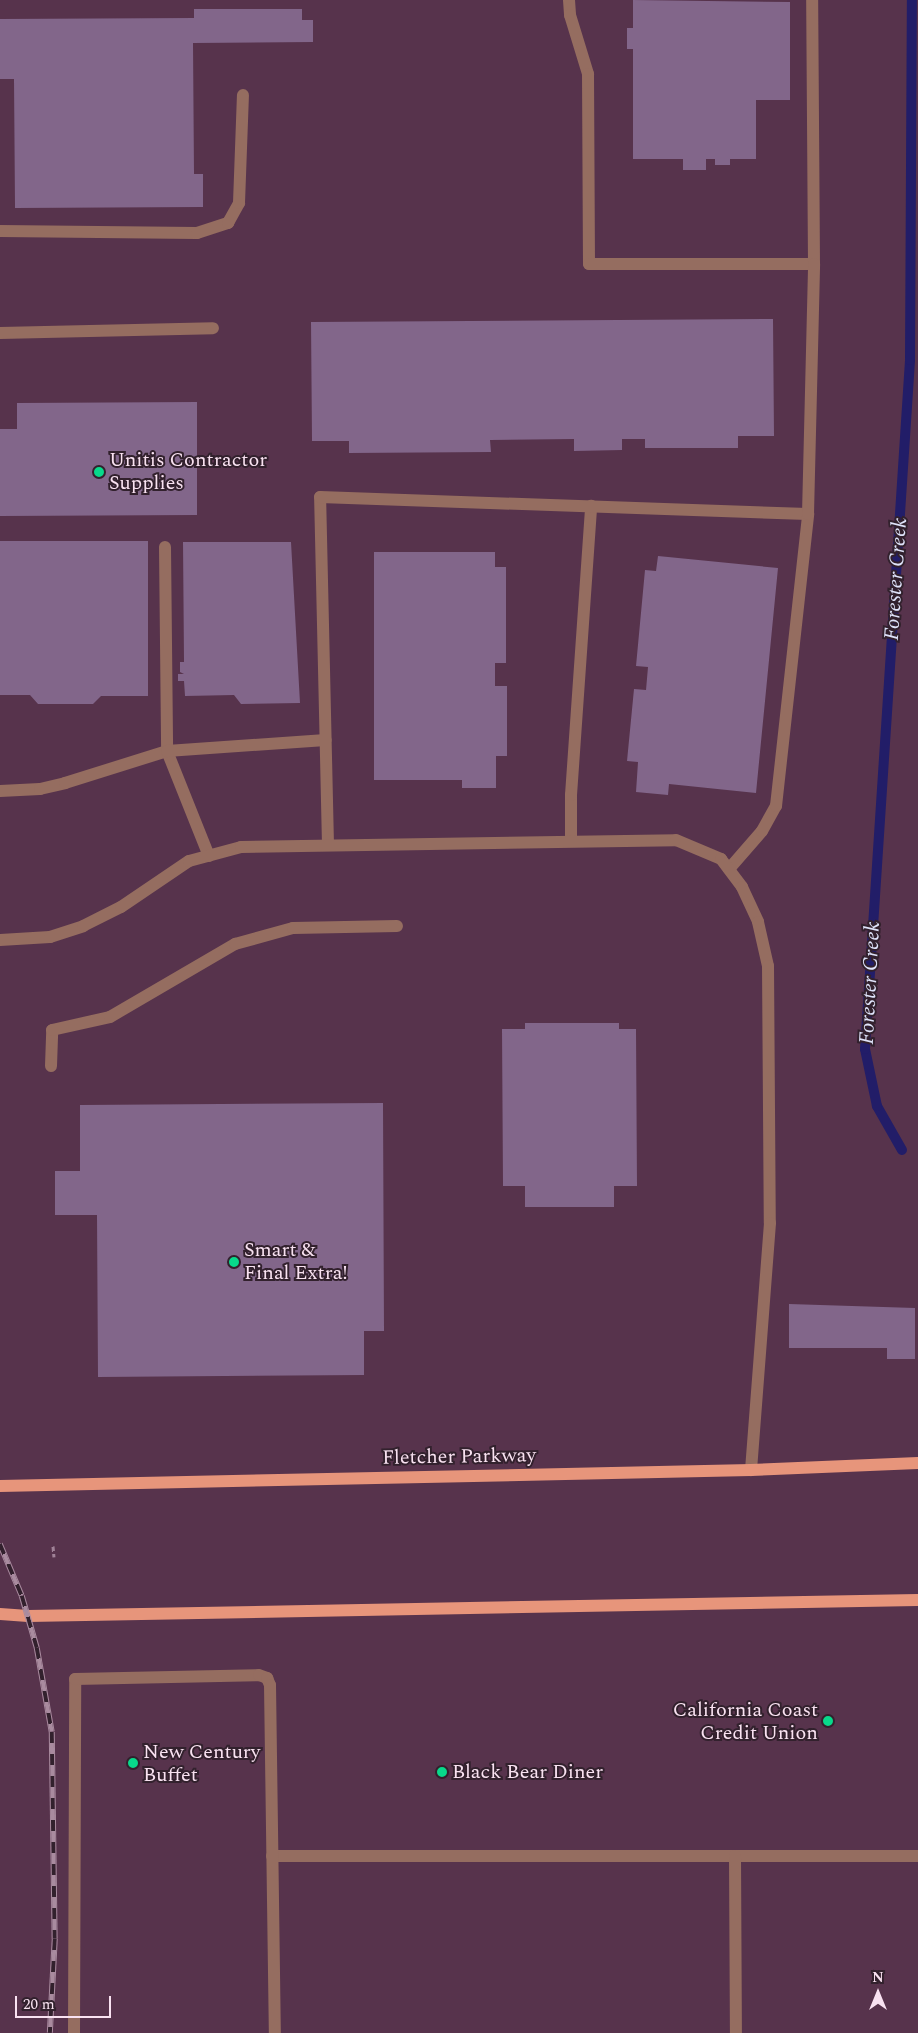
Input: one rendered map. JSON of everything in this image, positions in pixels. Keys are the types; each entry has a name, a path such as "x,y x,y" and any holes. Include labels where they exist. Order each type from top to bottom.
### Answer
{"main road":[{"name":"Fletcher Parkway","path":"0,1486 751,1470 918,1463"},
{"path":"0,1614 28,1616 918,1600"}],"lane":[{"path":"569,0 570,15 588,74 589,264 814,264"},
{"path":"728,869 762,831 776,806 808,514 814,264 812,0"},
{"path":"0,231 197,233 228,223 239,203 243,95"},
{"path":"0,333 213,328"},
{"path":"328,845 320,497 808,514"},
{"path":"571,841 571,795 591,506"},
{"path":"165,547 166,751 209,856"},
{"path":"0,791 40,789 66,783 166,751 326,740"},
{"path":"0,940 50,937 83,926 121,907 189,861 241,847 676,840 721,859 742,887 758,922 768,966 770,1223 751,1470"},
{"path":"51,1066 52,1030 110,1017 234,944 293,928 397,926"},
{"path":"74,2033 74,1679 258,1675 267,1678 270,1685 275,2033"},
{"path":"272,1856 918,1856"},
{"path":"735,1856 736,2033"}],"path":[{"path":"53,1546 54,1557"}],"building":[{"path":"633,0 790,2 790,100 756,100 756,159 730,159 730,165 715,165 715,159 706,159 706,170 683,170 683,159 633,159 633,49 627,49 627,28 633,28"},
{"path":"194,9 302,9 302,20 313,20 313,42 193,43 194,174 203,174 203,207 15,208 14,79 0,79 0,19 194,18"},
{"path":"773,319 774,436 738,436 738,448 645,448 645,439 622,439 622,450 574,451 574,439 490,440 491,452 349,453 349,441 312,441 311,322"},
{"name":"Unitis Contractor Supplies","path":"197,402 197,515 0,516 0,429 17,429 17,403"},
{"path":"0,541 148,541 148,696 101,696 93,704 38,704 30,695 0,695"},
{"path":"183,542 291,542 300,703 241,704 234,695 185,696 184,681 178,681 178,674 184,674 180,672 180,662 184,662"},
{"path":"374,552 495,552 495,567 506,567 506,663 495,663 495,686 507,686 507,756 496,756 496,788 462,788 462,780 374,780"},
{"path":"658,556 778,568 756,793 669,784 668,795 636,792 638,762 627,761 634,689 646,690 648,667 636,666 645,570 656,571"},
{"path":"525,1023 619,1023 619,1029 636,1029 637,1186 614,1186 614,1207 525,1207 525,1186 503,1186 502,1029 525,1029"},
{"path":"383,1103 384,1331 364,1331 364,1375 98,1377 97,1215 55,1215 55,1171 80,1171 80,1105"},
{"path":"789,1304 915,1308 915,1359 887,1359 887,1348 789,1348"}],"waterway":[{"name":"Forester Creek","path":"902,1150 877,1106 865,1049 910,360 912,0"}],"railway":[{"path":"0,1544 22,1596 37,1648 52,1732 55,1939 50,2033"}],"place":[{"name":"Unitis Contractor Supplies","path":"99,472"},
{"name":"Smart & Final Extra!","path":"234,1262"},
{"name":"California Coast Credit Union","path":"828,1721"},
{"name":"New Century Buffet","path":"133,1763"},
{"name":"Black Bear Diner","path":"442,1772"}]}
